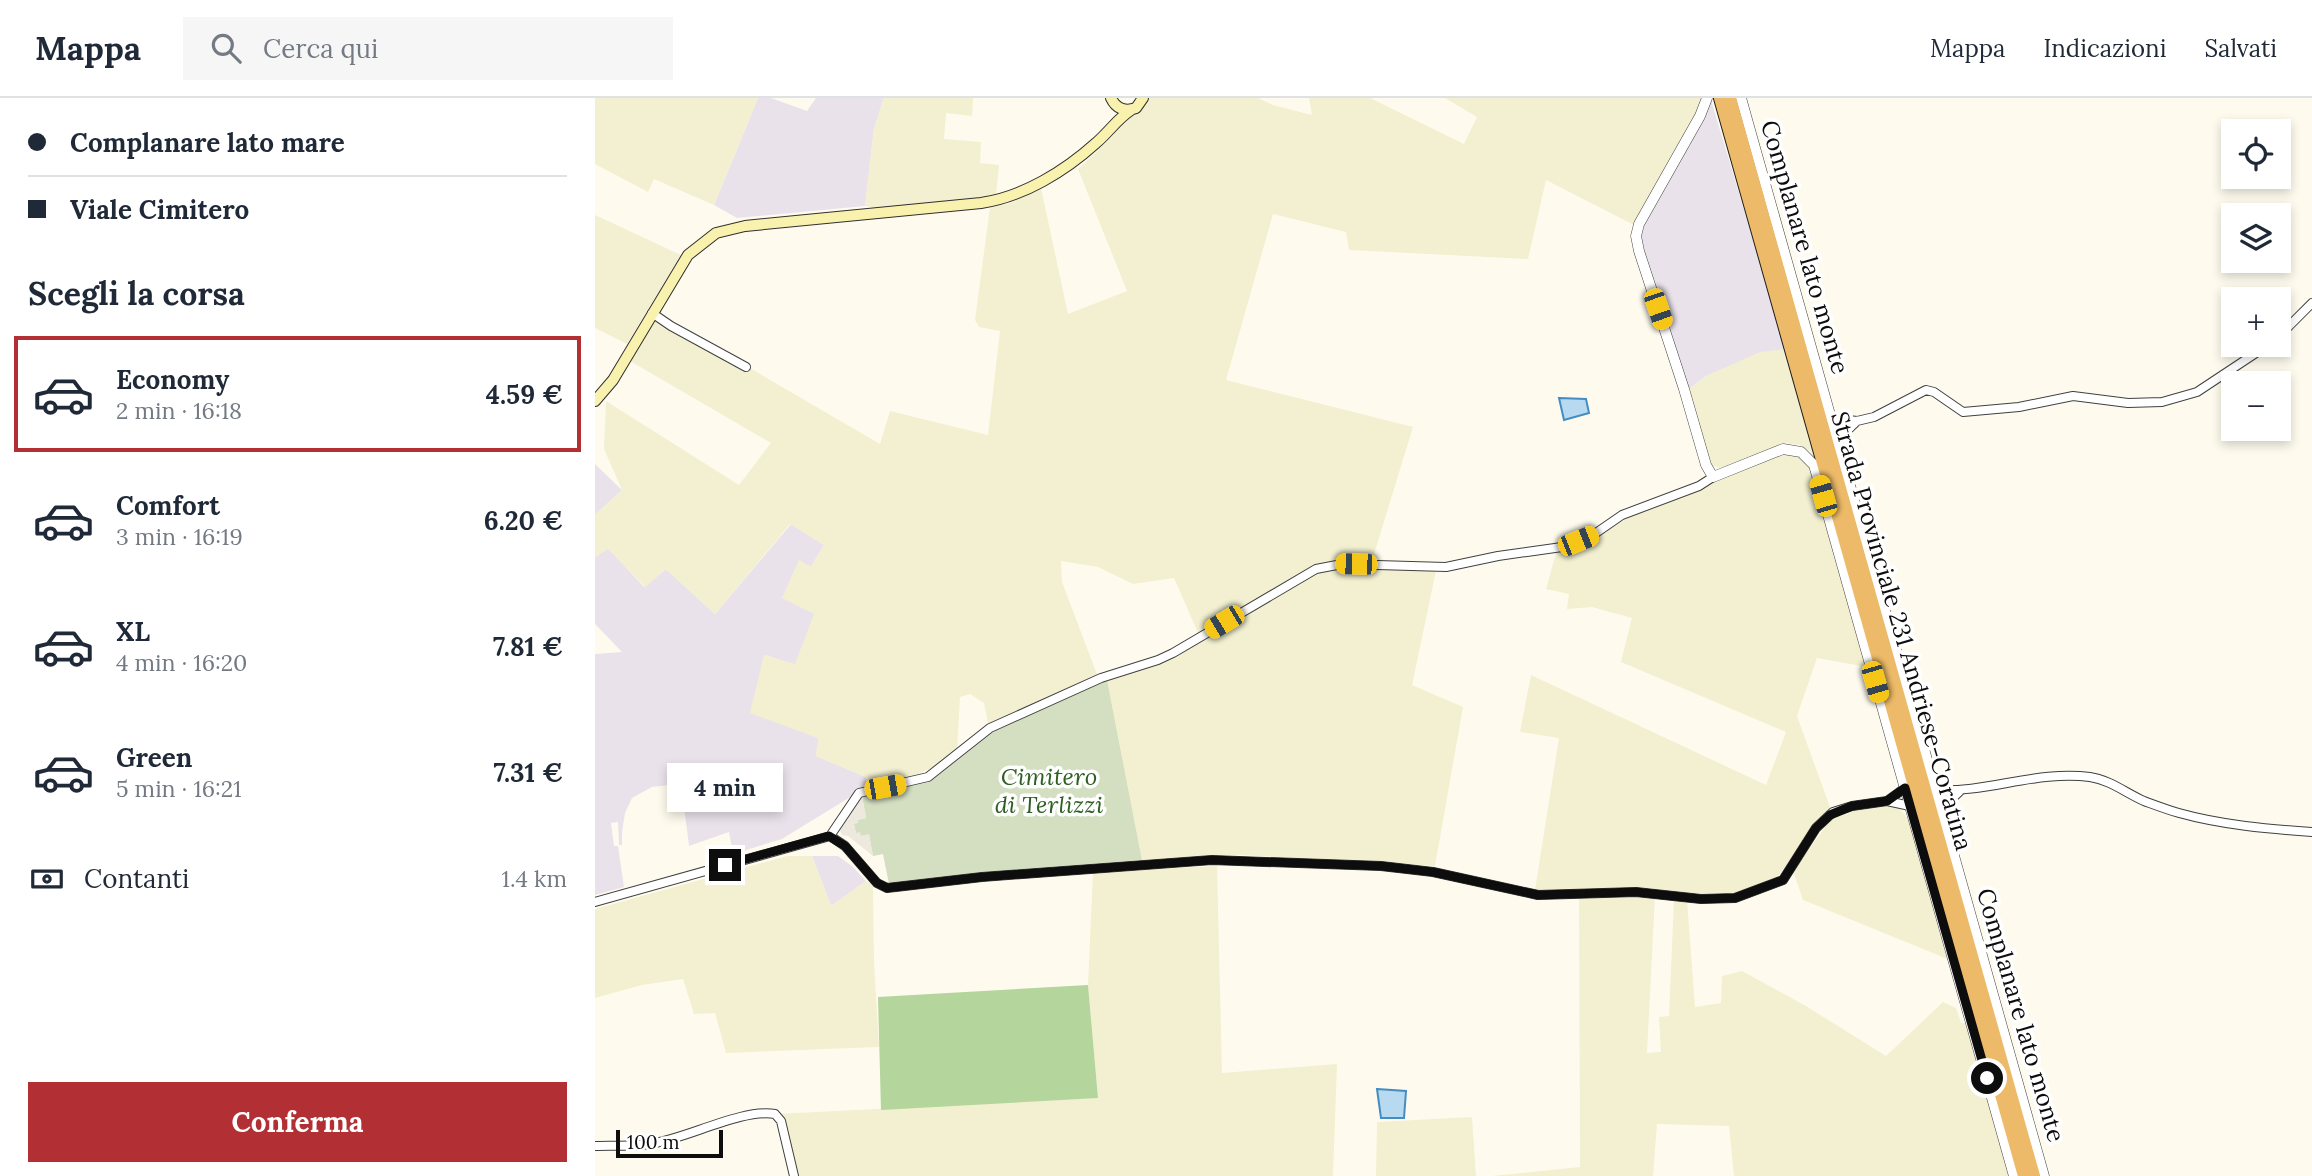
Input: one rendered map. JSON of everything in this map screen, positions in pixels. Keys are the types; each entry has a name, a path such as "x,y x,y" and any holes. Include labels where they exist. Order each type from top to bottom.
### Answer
{"highway":[{"name":"Strada Provinciale 231 Andriese-Coratina","path":"1720,98 2024,1176"},
{"name":"Strada Provinciale 231 Andriese-Coratina","path":"1730,98 2034,1176"}],"main road":[{"path":"595,401 613,380 684,259 701,242 716,233 745,226 1007,198 1074,160 1097,143 1112,125 1140,104 1143,98"},
{"path":"1113,101 1121,109 1131,110"},
{"path":"1112,125 1113,101"}],"street":[{"path":"1707,98 1700,117 1639,224 1636,236 1706,466 1713,477"},
{"name":"Complanare lato monte","path":"1741,98 2044,1176"},
{"path":"2291,324 2312,303"},
{"path":"652,313 746,367"},
{"path":"1831,418 1857,421 1886,412 1926,390 1934,392 1963,412 2019,407 2066,396 2128,403 2173,400 2197,392 2251,357"},
{"path":"1837,440 1857,421"},
{"path":"595,902 829,836 856,797 867,790 928,777 990,728 1101,678 1173,653 1316,569 1342,564 1446,567 1562,547 1593,535 1631,511 1699,486 1713,477 1781,449 1799,451 1812,463 2014,1176"},
{"path":"1936,790 1960,791 2035,779 2090,777 2179,813 2221,822 2312,832"},
{"path":"1887,801 1905,788"},
{"path":"1941,809 1960,791"},
{"path":"829,836 845,846 877,883 887,888 996,876 1212,860 1381,866 1433,872 1538,895 1636,892 1701,899 1735,898 1783,880 1816,828 1830,815 1852,806 1887,801 1910,806"},
{"path":"595,1146 650,1144 739,1118 770,1113 775,1114 781,1121 795,1176"}],"shaded area":[{"path":"595,98 758,98 714,205 654,179 648,192 595,164"},
{"path":"758,98 771,98 807,111 816,98 884,98 874,129 865,206 737,218 714,205"},
{"path":"884,98 973,98 972,116 946,113 944,139 981,142 980,163 999,165 996,195 879,208 865,206 874,129"},
{"path":"1149,98 1258,98 1273,105 1312,115 1309,98 1370,98 1464,144 1477,117 1445,98 1702,98 1634,225 1546,180 1528,259 1349,250 1346,232 1273,214 1226,380 1413,427 1371,564 1307,572 1198,633 1174,578 1133,584 1098,567 1061,561 1062,582 1098,677 988,724 984,703 970,694 960,697 957,753 941,764 898,782 866,777 816,756 818,738 750,713 764,655 795,664 814,614 782,598 799,560 811,567 824,545 790,524 715,614 666,569 645,587 608,549 595,557 595,515 622,490 604,449 606,401 739,485 771,443 630,361 658,313 880,444 890,411 988,435 1000,331 979,327 975,320 990,207 1011,203 1041,188 1068,314 1127,291 1078,169 1113,136 1126,116 1140,111"},
{"path":"1711,100 1786,349 1706,376 1688,390 1642,249 1640,235 1642,226 1708,110"},
{"path":"595,215 681,255 627,344 595,328"},
{"path":"1786,349 1817,462 1811,452 1800,445 1785,443 1727,466 1718,468 1710,464 1688,390 1706,376 1760,352"},
{"path":"1782,453 1804,458 1812,471 1867,667 1817,658 1797,716 1831,810 1820,818 1776,879 1735,894 1678,893 1649,888 1581,892 1535,890 1559,738 1520,732 1531,675 1766,785 1786,732 1621,662 1632,618 1592,607 1567,609 1569,594 1546,589 1556,553 1605,532 1637,513"},
{"path":"595,464 622,490 595,515"},
{"path":"791,524 824,545 811,567 799,561 815,614 795,665 765,655 819,738 816,756 866,777 865,788 782,839 733,854 729,832 689,846 684,806 689,794 687,788 680,784 652,787 632,798 625,813 622,845 619,845 618,822 611,823 614,846 618,846 624,887 595,895 595,654 622,652 595,624 595,557 608,548 644,587 666,569 715,614"},
{"path":"1347,566 1436,571 1412,685 1463,707 1435,866 1240,855 1142,860 1107,680 1172,658 1293,584 1321,571"},
{"path":"862,796 866,818 854,824 856,833 860,832 861,836 869,834 873,856 848,836 842,835 840,830"},
{"path":"1888,805 1899,808 1911,823 1950,960 1803,900 1793,871 1828,823 1842,812"},
{"path":"787,856 812,856 831,906 866,881 873,884 879,1047 726,1053 715,1013 694,1014 683,979 642,985 595,998 595,909"},
{"path":"812,856 838,856 866,881 831,906"},
{"path":"1217,866 1222,1073 1337,1064 1333,1176 794,1176 775,1114 1098,1098 1088,985 1093,872"},
{"path":"1655,896 1647,1053 1661,1052 1659,1017 1669,1016 1674,898 1687,900 1695,1007 1721,1003 1722,976 1742,971 1806,1006 1886,1056 1943,1002 1956,1008 1961,1023 1969,1023 2008,1176 1734,1176 1729,1126 1657,1124 1653,1176 1492,1176 1580,1167 1579,897"},
{"path":"1472,1117 1476,1176 1376,1176 1377,1122"}],"green space":[{"name":"Cimitero di Terlizzi","path":"1107,680 1142,860 996,871 889,884 883,854 873,856 869,835 860,836 856,833 854,824 857,820 866,818 862,796 930,782 996,730"},
{"path":"1088,985 1098,1098 881,1110 878,997"}],"water":[{"path":"1559,398 1586,399 1589,413 1564,420"},
{"path":"1377,1089 1406,1091 1404,1118 1381,1118"}],"route":[{"path":"725,865 829,836 845,846 877,883 887,888 982,877 1212,860 1381,866 1433,872 1538,895 1636,892 1701,899 1735,898 1783,880 1816,828 1830,815 1852,806 1887,801 1905,788 1987,1078"}]}
